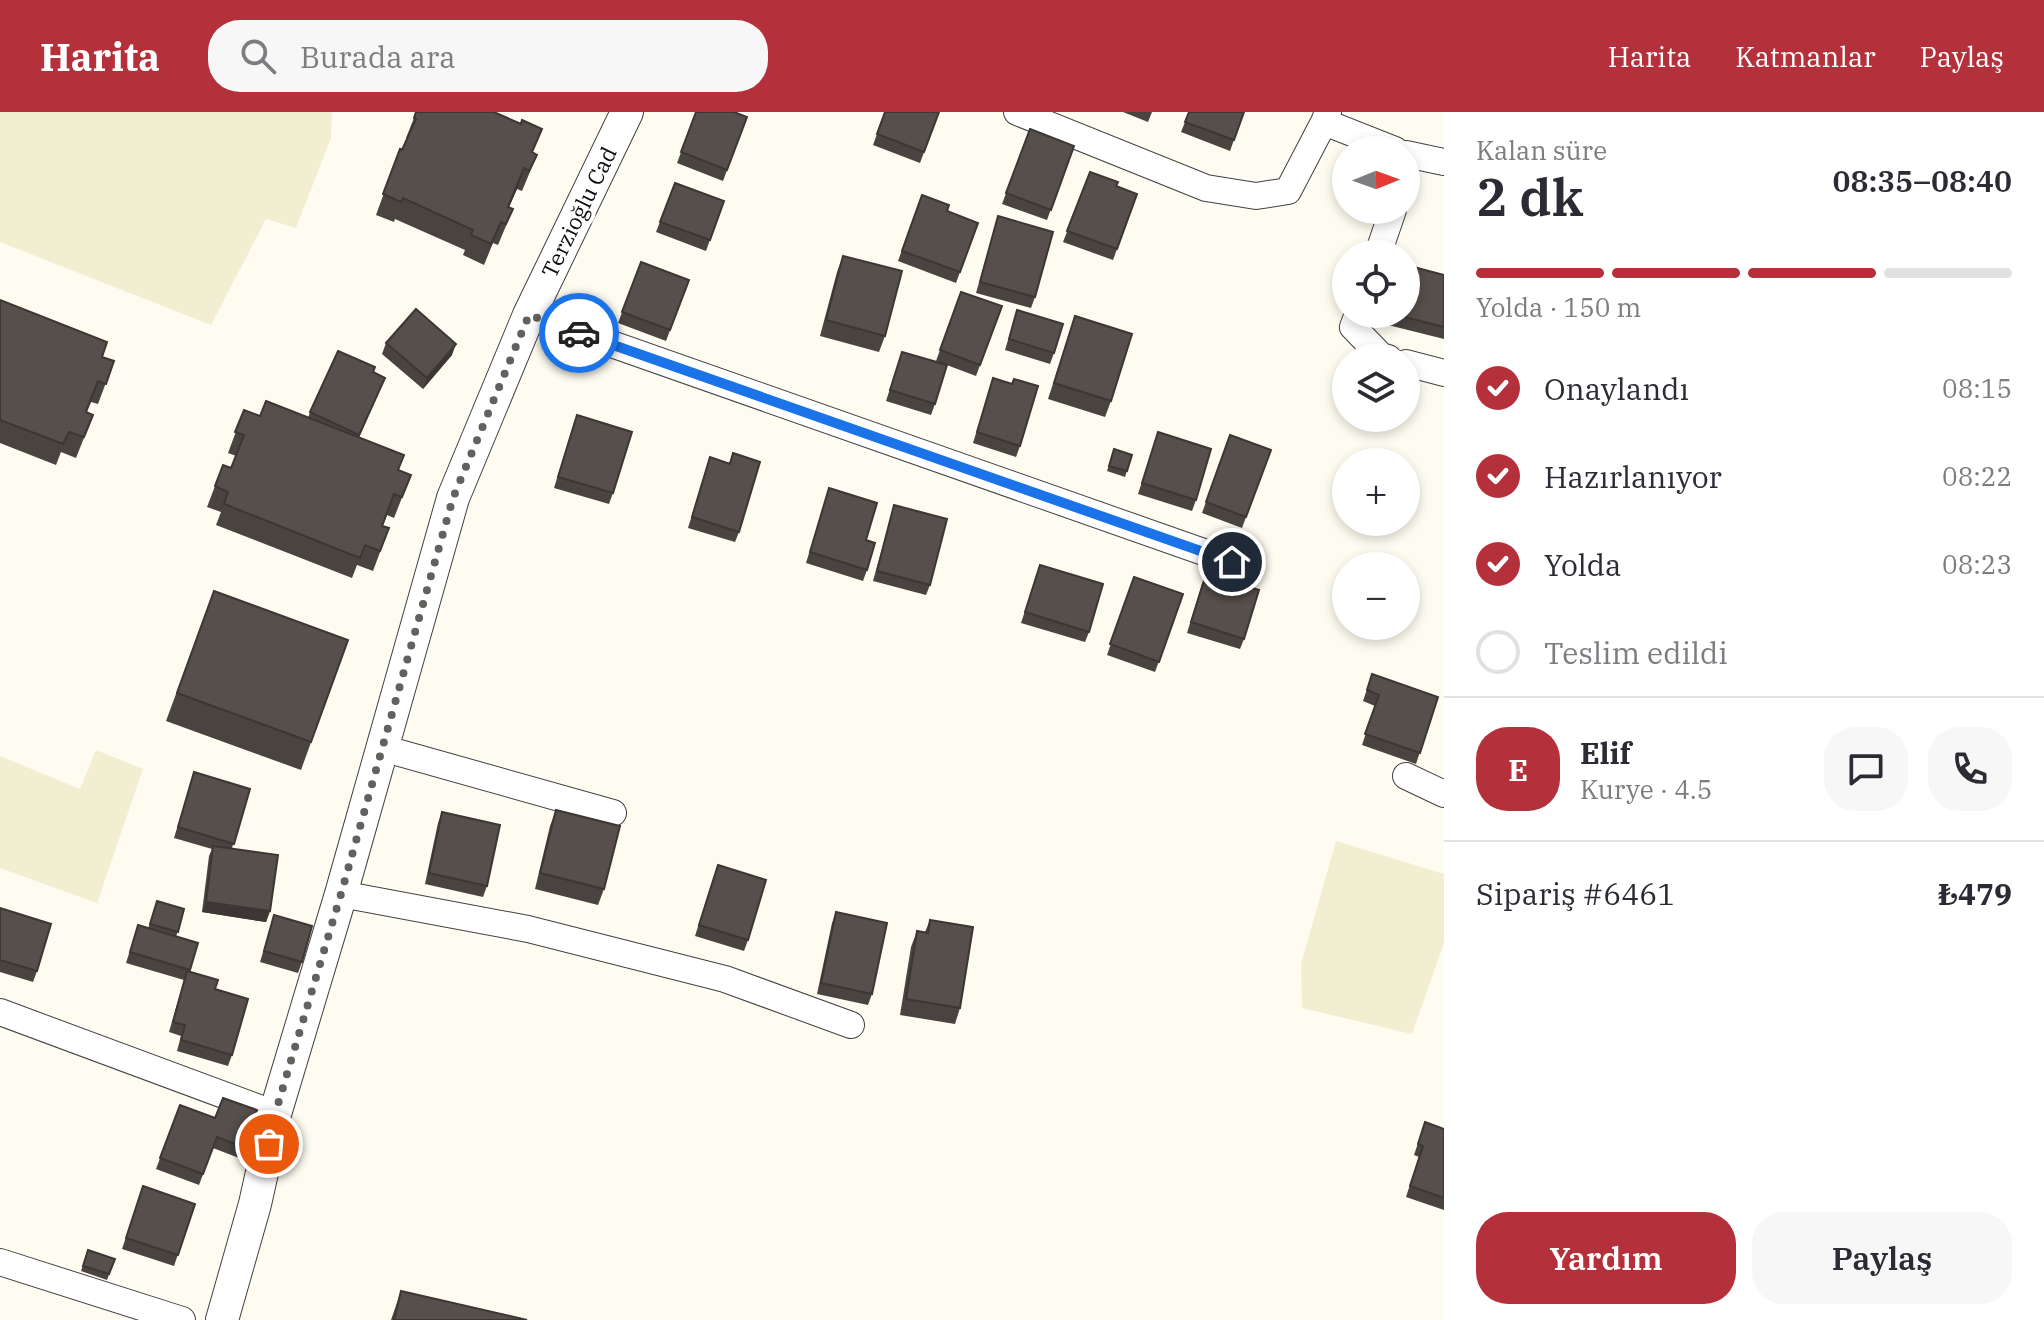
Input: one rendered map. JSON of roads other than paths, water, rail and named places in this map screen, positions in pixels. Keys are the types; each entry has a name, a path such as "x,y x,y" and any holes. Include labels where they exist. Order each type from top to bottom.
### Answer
{"street":[{"name":"Terzioğlu Cad","path":"222,1320 255,1204 275,1114 453,498 529,315 627,112"},
{"path":"1017,112 1206,188 1256,196 1288,191 1326,117 1362,136"},
{"path":"1420,160 1444,162"},
{"path":"529,315 1232,562"},
{"path":"1354,328 1369,344"},
{"path":"1420,367 1444,373"},
{"path":"382,748 613,813"},
{"path":"1406,776 1444,794"},
{"path":"341,894 528,929 725,979 851,1025"},
{"path":"0,1012 275,1114"},
{"path":"0,1262 182,1320"}]}
